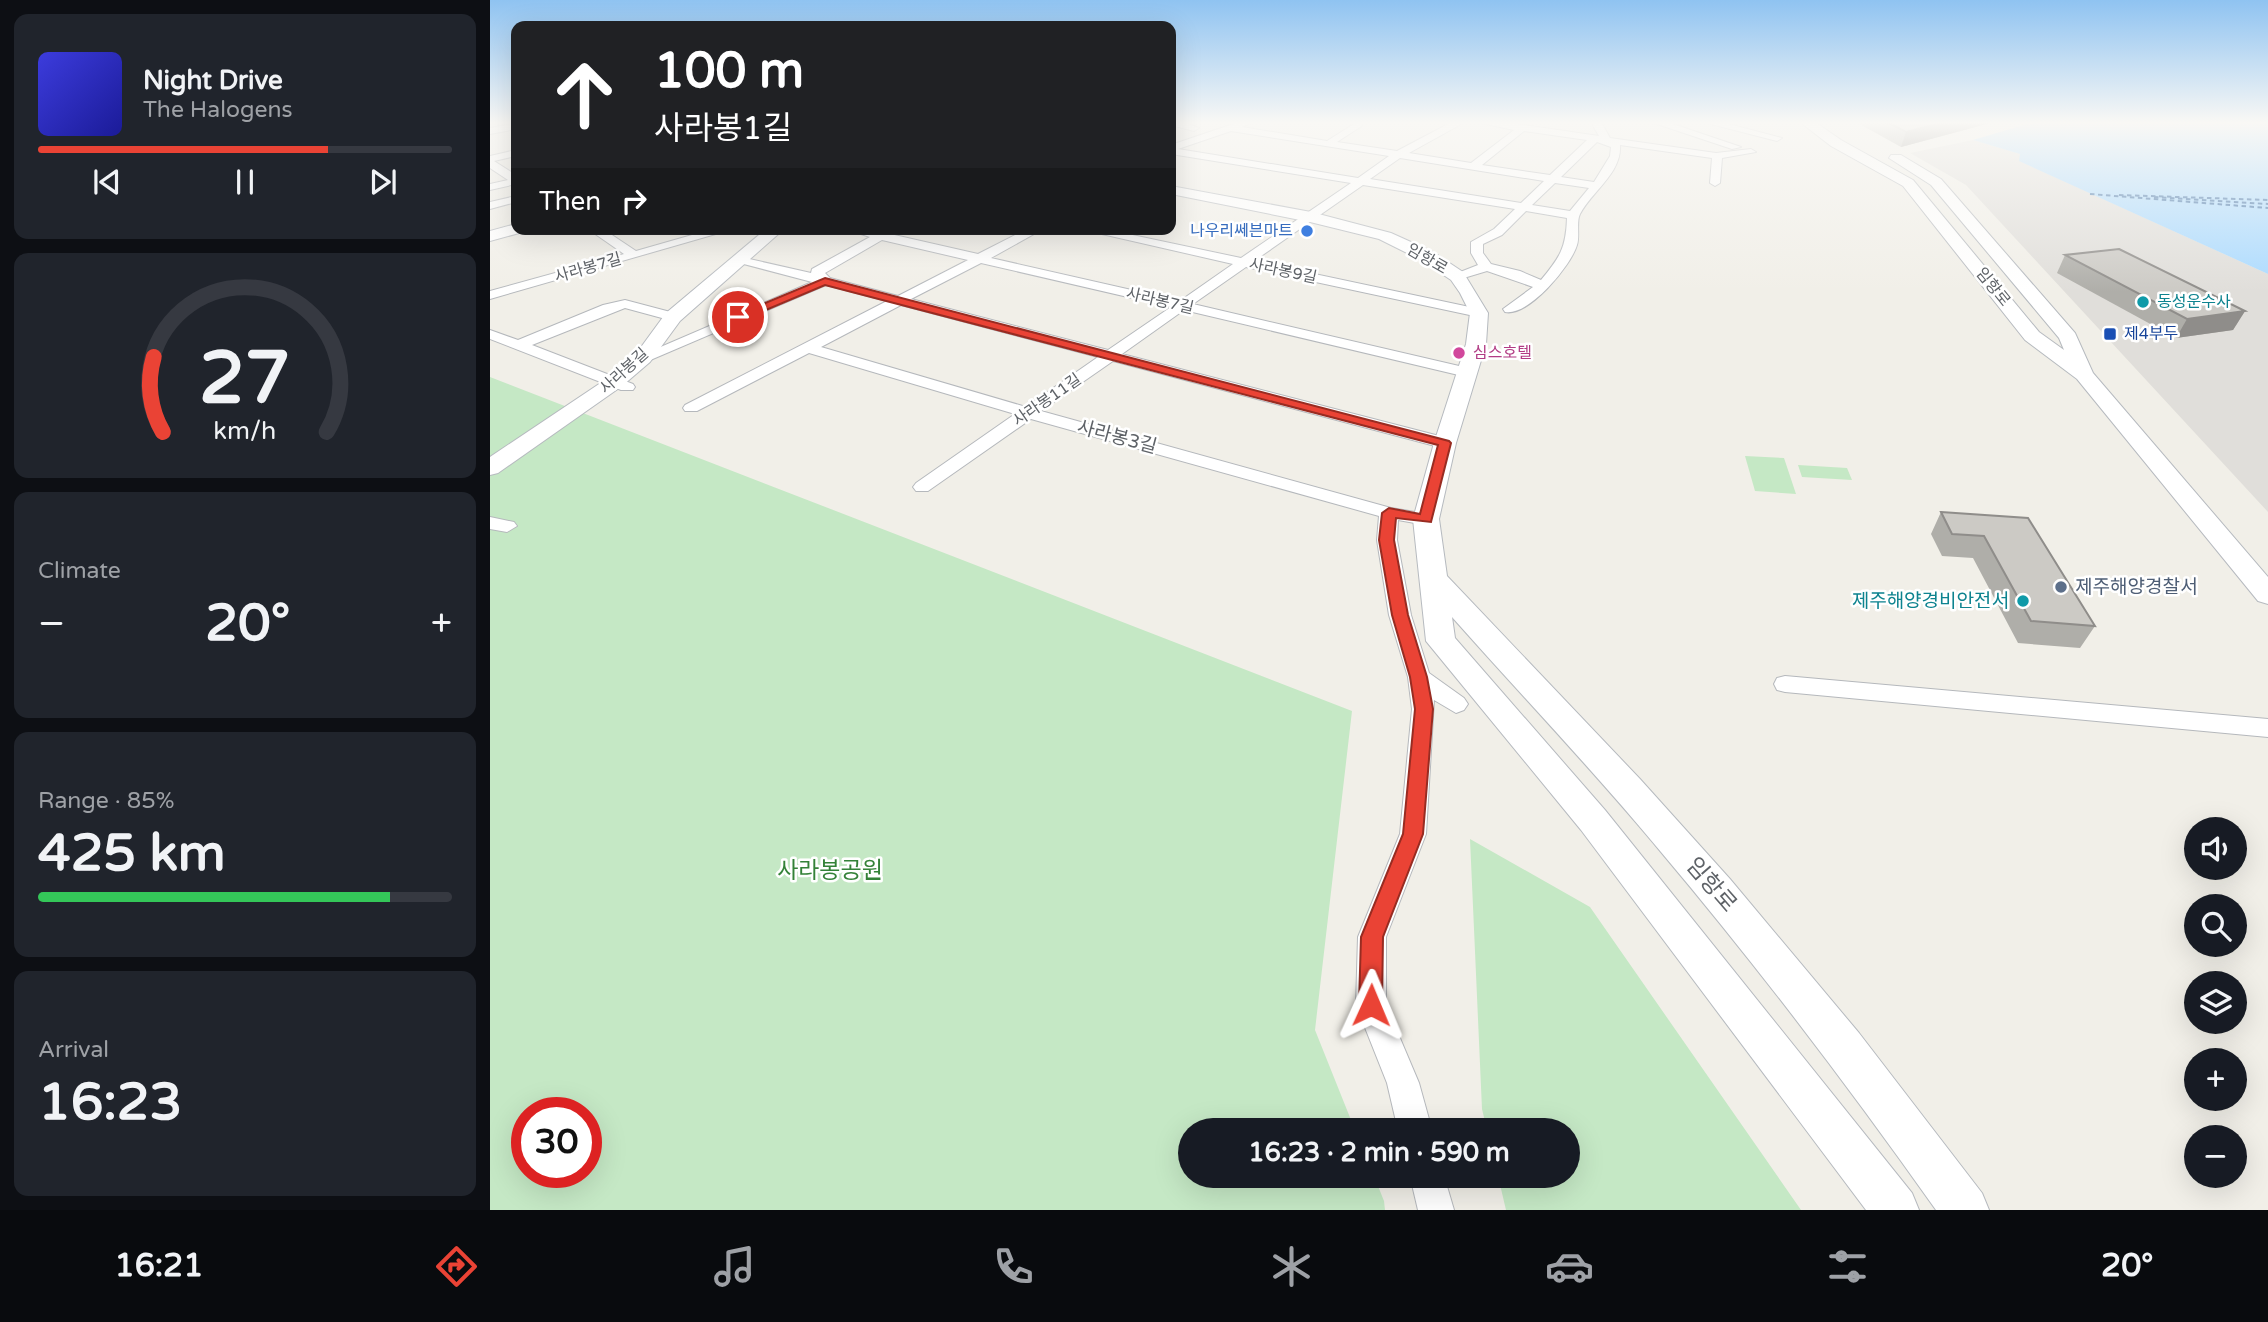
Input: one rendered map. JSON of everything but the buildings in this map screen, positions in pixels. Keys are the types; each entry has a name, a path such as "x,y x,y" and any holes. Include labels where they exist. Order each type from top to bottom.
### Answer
{"main road":[{"name":"임항로","path":"1901,178 1909,183 2032,336 2084,375 2268,595"},
{"name":"임항로","path":"1930,178 1936,182 2068,337 2084,375"},
{"name":"임항로","path":"1176,191 1311,217 1385,236 1427,256 1457,276 1479,313"},
{"path":"490,236 511,231"},
{"name":"사라봉길","path":"490,468 621,384 673,317 769,235"},
{"path":"1479,313 1476,344 1445,443 1426,519 1441,641 1593,820 1895,1210"},
{"name":"임항로","path":"1434,579 1512,668 1627,789 1785,972 1965,1210"}],"street":[{"path":"1352,178 1573,215"},
{"path":"1549,178 1597,186"},
{"path":"1510,309 1543,286 1564,261 1572,243 1573,215 1602,178"},
{"path":"1715,183 1716,178"},
{"path":"1486,267 1477,253 1477,242 1498,232 1553,179"},
{"name":"사라봉11길","path":"922,487 1362,180"},
{"path":"490,187 511,182"},
{"path":"490,206 511,201"},
{"path":"603,235 634,255"},
{"name":"사라봉7길","path":"490,295 706,235"},
{"name":"사라봉7길","path":"876,235 1467,372"},
{"path":"691,408 1025,235"},
{"name":"사라봉9길","path":"1114,235 1479,313"},
{"path":"825,281 817,272 880,236"},
{"path":"741,259 1445,443"},
{"path":"1457,276 1486,267 1515,274 1543,286"},
{"path":"643,358 825,281"},
{"path":"521,344 608,308 625,304 673,317"},
{"path":"490,334 621,384"},
{"name":"사라봉3길","path":"810,348 1029,413 1389,513 1426,519"},
{"path":"1389,513 1387,540 1400,615 1424,709 1413,834 1372,937 1371,1005 1403,1083 1412,1118"},
{"path":"1414,665 1456,704"},
{"path":"1785,684 2268,728"},
{"path":"1430,1188 1436,1210"}],"shaded area":[{"path":"1955,178 2058,178 2268,274 2268,512 1966,185"}],"green space":[{"name":"사라봉공원","path":"490,377 1352,711 1315,1030 1350,1118 1178,1118 1178,1188 1379,1188 1385,1210 490,1210"},
{"path":"1745,456 1784,458 1796,494 1755,491"},
{"path":"1798,465 1847,468 1852,480 1802,477"},
{"path":"1470,839 1590,907 1801,1210 1506,1210 1501,1188 1580,1188 1580,1118 1484,1118"}],"water":[{"path":"2057,178 2268,178 2268,274"}],"ferry route":[{"path":"2090,194 2268,208"},
{"path":"2119,195 2268,200"},
{"path":"2154,197 2268,204"}],"place":[{"name":"나우리쎄븐마트","path":"1307,231"},
{"name":"동성운수사","path":"2143,302"},
{"name":"제4부두","path":"2110,334"},
{"name":"심스호텔","path":"1459,353"},
{"name":"제주해양경찰서","path":"2061,587"},
{"name":"제주해양경비안전서","path":"2023,601"}],"route":[{"path":"738,317 825,281 1445,443 1426,519 1389,513 1387,540 1400,615 1419,677 1424,709 1413,834 1372,937 1371,1005"}]}
